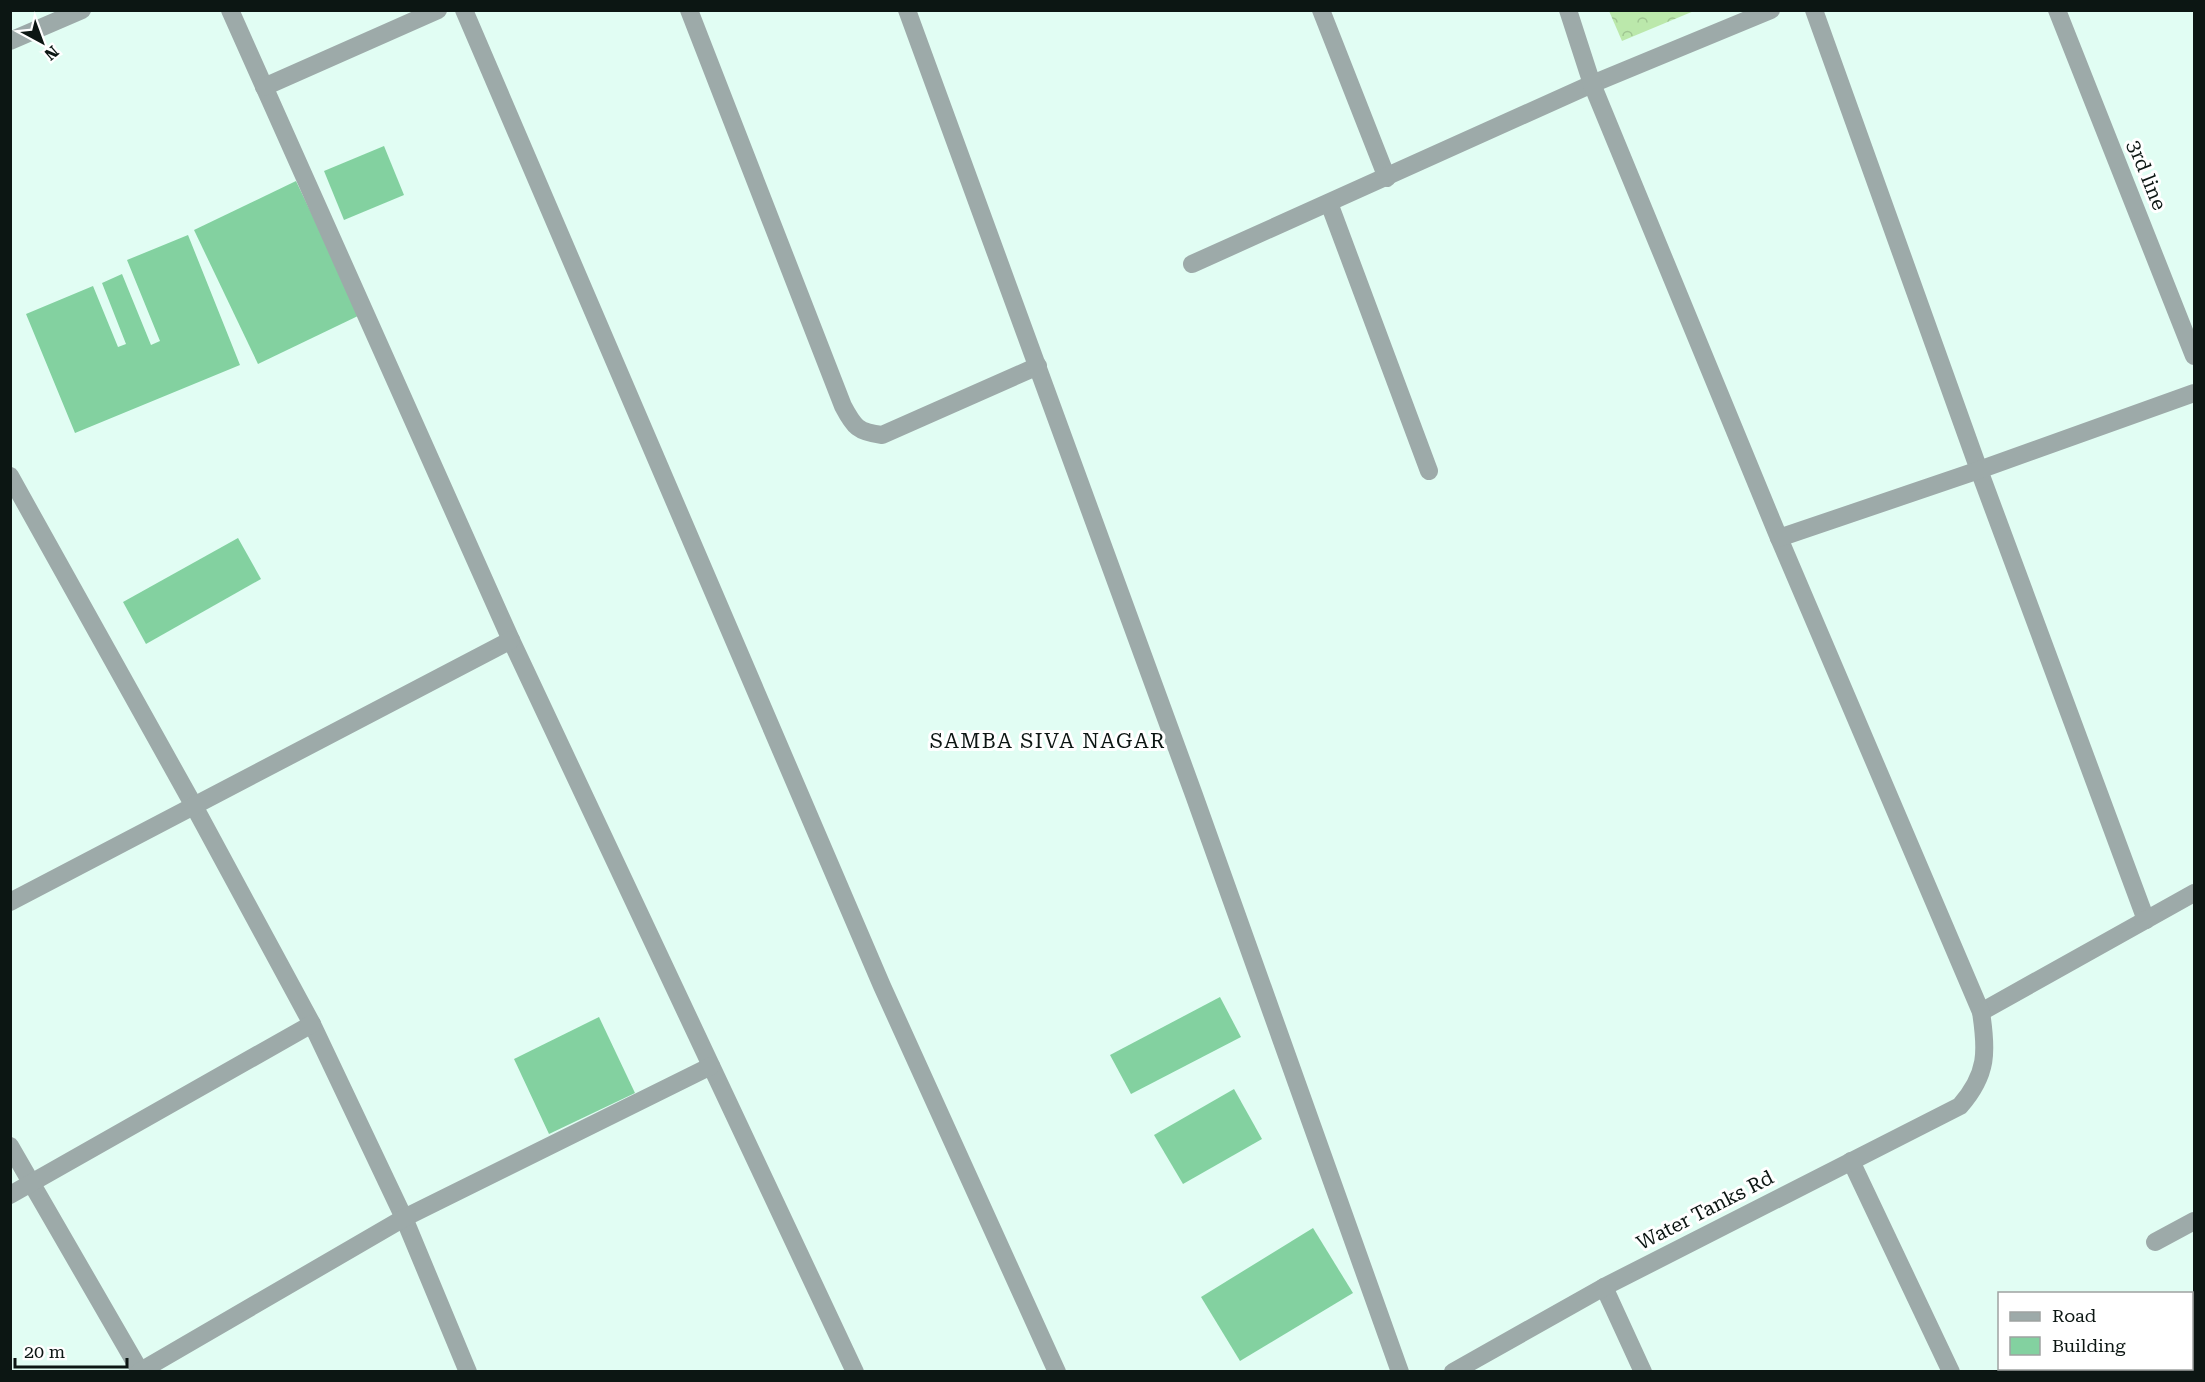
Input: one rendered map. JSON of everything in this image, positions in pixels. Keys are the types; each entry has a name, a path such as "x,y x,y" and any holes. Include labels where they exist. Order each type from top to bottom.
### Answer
{"street":[{"path":"10,41 82,10"},
{"path":"230,10 511,640 855,1371"},
{"path":"264,87 438,10"},
{"path":"464,10 882,986 1058,1371"},
{"path":"689,10 843,406 852,423 864,433 882,435 1038,366"},
{"path":"907,10 1194,795 1400,1371"},
{"path":"1321,10 1387,178"},
{"path":"1568,10 1592,84 1779,538 1981,1012 2194,893"},
{"path":"1192,264 1592,84 1771,10"},
{"path":"1814,10 2146,920"},
{"name":"3rd line","path":"2057,10 2194,356"},
{"path":"1329,203 1429,471"},
{"path":"1779,538 1980,470 2194,393"},
{"path":"10,476 194,806 312,1024 404,1218 468,1371"},
{"path":"10,902 511,640"},
{"name":"Water Tanks Rd","path":"1453,1371 1604,1287 1960,1106 1975,1089 1985,1058 1981,1012"},
{"path":"10,1195 312,1024"},
{"path":"10,1146 140,1371 404,1218 711,1066"},
{"path":"1851,1161 1951,1371"},
{"path":"2155,1242 2194,1221"},
{"path":"1604,1287 1643,1371"}],"green space":[{"path":"1609,11 1694,11 1622,41"}],"building":[{"path":"384,146 404,195 344,220 324,171"},
{"path":"296,181 360,315 258,364 194,230"},
{"path":"188,235 240,365 75,433 26,314 93,286 118,347 126,344 102,283 122,274 151,345 160,341 127,260"},
{"path":"238,538 261,579 146,644 123,602"},
{"path":"1220,997 1241,1037 1131,1094 1110,1055"},
{"path":"599,1017 635,1093 549,1134 514,1059"},
{"path":"1234,1089 1262,1139 1183,1184 1154,1135"},
{"path":"1313,1228 1353,1293 1240,1361 1201,1297"}],"district":[{"name":"SAMBA SIVA NAGAR","path":"1048,741"}]}
